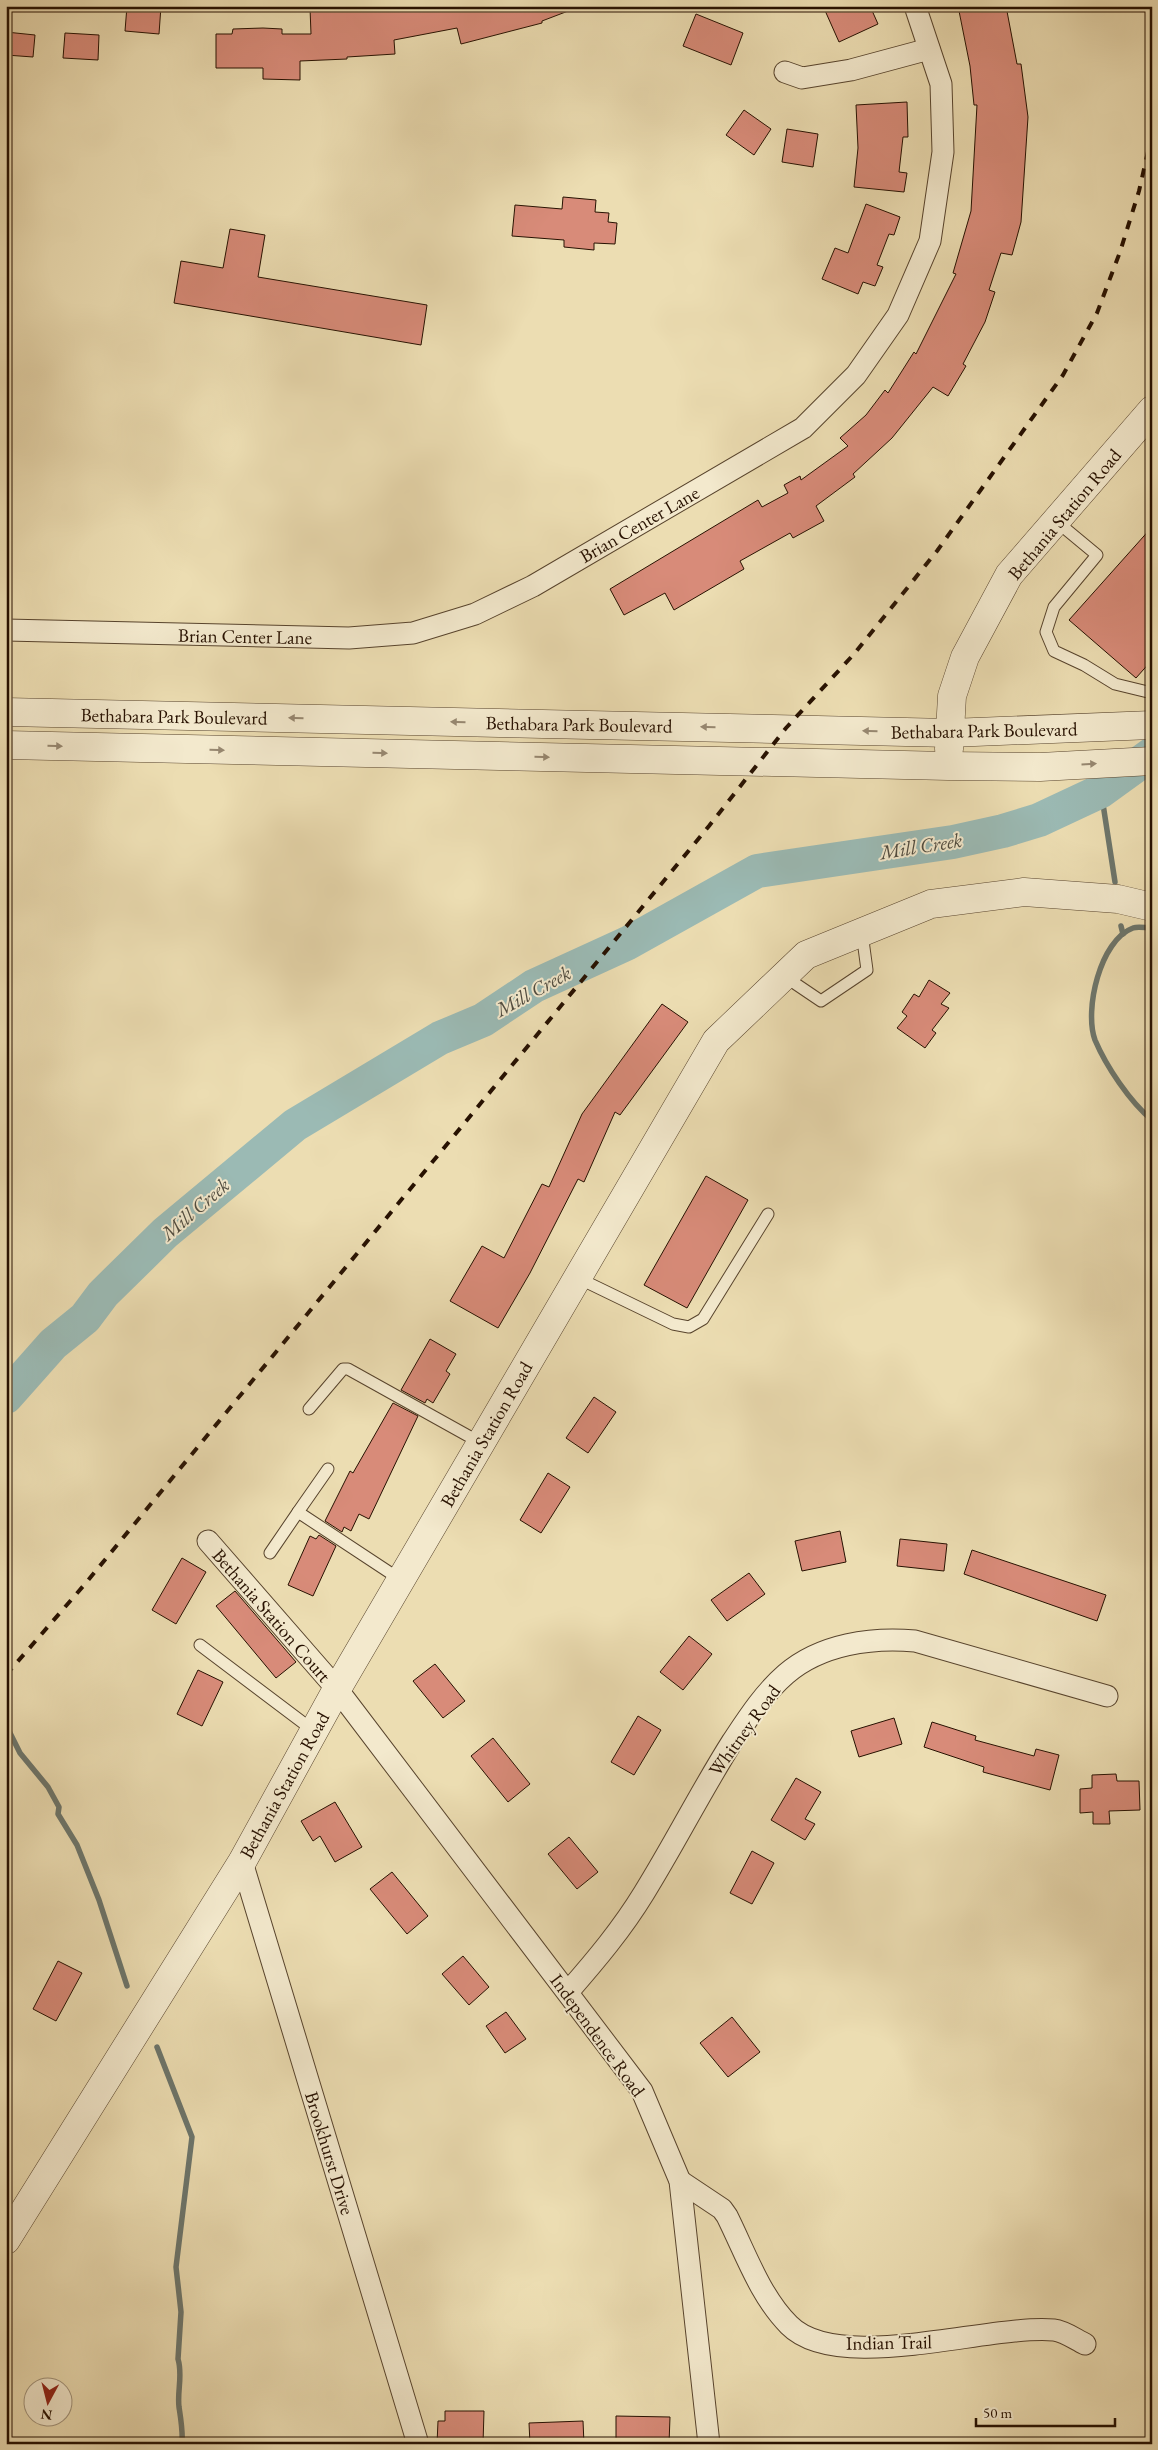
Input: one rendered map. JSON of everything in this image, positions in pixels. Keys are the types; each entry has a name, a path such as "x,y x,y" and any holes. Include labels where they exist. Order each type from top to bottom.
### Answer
{"street":[{"name":"Brian Center Lane","path":"6,630 349,638 413,633 475,614 533,586 802,428 856,375 898,315 930,241 943,152 941,84 915,6"},
{"path":"785,72 802,78 852,70 929,49"},
{"name":"Bethania Station Road","path":"948,766 952,696 965,657 1009,575 1152,410"},
{"name":"Bethabara Park Boulevard","path":"6,712 950,732 1152,725"},
{"name":"Bethabara Park Boulevard","path":"6,745 948,766 1040,767 1152,761"},
{"name":"Bethania Station Road","path":"6,2240 242,1862 337,1689 716,1041 806,955 931,904 1024,892 1118,899 1152,907"},
{"name":"Bethania Station Court","path":"208,1541 337,1689"},
{"name":"Whitney Road","path":"568,1992 622,1927 645,1892 712,1774 748,1717 787,1673 808,1659 832,1649 865,1641 890,1639 915,1641 1107,1696"},
{"name":"Independence Road","path":"337,1689 642,2091 680,2181 709,2444"},
{"name":"Brookhurst Drive","path":"242,1862 418,2444"},
{"name":"Indian Trail","path":"680,2181 722,2209 756,2276 779,2314 790,2326 804,2335 827,2343 862,2347 904,2346 1022,2331 1055,2330 1085,2344"}],"lane":[{"path":"1056,521 1096,554 1054,607 1046,632 1054,651 1084,665 1115,684 1152,693"},
{"path":"784,976 821,1001 867,970 862,932"},
{"path":"578,1278 673,1324 689,1326 703,1319 768,1214"},
{"path":"310,1409 342,1369 348,1369 481,1443"},
{"path":"270,1553 328,1469"},
{"path":"298,1512 401,1580"},
{"path":"200,1645 314,1731"}],"building":[{"path":"127,6 161,6 159,34 125,31"},
{"path":"368,6 576,6 576,8 542,21 542,23 461,44 457,28 394,40 395,54 300,61 300,80 263,79 263,68 216,68 216,34 232,34 233,29 263,28 282,29 282,34 311,34 310,8"},
{"path":"823,6 870,6 878,24 839,42"},
{"path":"958,6 1006,6 1017,64 1021,64 1028,117 1021,222 1012,255 1001,253 989,290 995,292 985,322 963,364 966,366 948,396 933,387 892,438 853,474 855,477 816,506 824,521 793,538 790,533 740,561 744,569 674,610 665,593 624,615 610,589 758,500 762,507 788,493 784,485 800,476 801,480 848,446 840,438 866,415 885,390 888,393 914,352 916,354 956,274 953,273 971,211 977,105 974,105 970,66"},
{"path":"696,14 743,33 731,65 683,46"},
{"path":"6,32 35,35 33,57 6,55"},
{"path":"65,33 99,35 98,60 63,58"},
{"path":"907,102 908,137 903,137 899,172 907,173 904,192 854,187 858,148 856,105"},
{"path":"744,110 771,129 754,155 726,135"},
{"path":"787,129 818,134 813,167 782,162"},
{"path":"563,197 596,200 595,212 609,213 608,222 617,223 615,244 594,243 594,250 564,247 564,240 512,236 515,205 562,209"},
{"path":"866,204 900,217 894,235 889,234 877,265 883,267 875,286 863,282 858,294 822,279 835,248 848,253"},
{"path":"230,229 265,235 258,277 427,305 421,345 174,303 181,261 223,268"},
{"path":"1152,527 1152,660 1136,678 1069,620"},
{"path":"929,980 950,993 941,1004 949,1008 932,1030 936,1033 925,1048 897,1028 907,1016 902,1012 914,994 919,997"},
{"path":"662,1004 688,1022 620,1115 615,1112 584,1182 578,1179 530,1273 498,1328 450,1301 482,1246 504,1258 542,1184 549,1187 582,1114"},
{"path":"706,1176 748,1200 687,1308 644,1285"},
{"path":"430,1339 456,1354 446,1371 450,1374 433,1403 427,1399 425,1403 401,1390"},
{"path":"594,1397 616,1412 588,1453 566,1438"},
{"path":"393,1403 418,1416 369,1519 359,1514 351,1531 344,1527 342,1532 325,1521 350,1471 353,1473"},
{"path":"548,1473 570,1487 541,1533 520,1520"},
{"path":"840,1531 846,1562 802,1571 795,1541"},
{"path":"319,1535 336,1546 313,1596 288,1585 310,1536 316,1539"},
{"path":"900,1539 947,1544 944,1571 897,1566"},
{"path":"972,1550 1106,1595 1097,1621 964,1574"},
{"path":"182,1558 206,1572 176,1624 152,1610"},
{"path":"749,1573 765,1594 727,1621 711,1600"},
{"path":"235,1591 296,1662 276,1678 216,1606"},
{"path":"689,1636 712,1654 683,1690 660,1672"},
{"path":"435,1664 465,1701 443,1718 413,1681"},
{"path":"198,1670 223,1682 202,1726 177,1714"},
{"path":"638,1716 661,1730 634,1775 611,1762"},
{"path":"894,1718 902,1744 859,1757 851,1731"},
{"path":"932,1722 976,1736 975,1740 1034,1756 1036,1749 1059,1755 1050,1790 983,1772 984,1767 924,1747"},
{"path":"493,1738 530,1784 508,1802 471,1756"},
{"path":"1116,1774 1117,1781 1139,1781 1140,1810 1109,1811 1110,1824 1093,1824 1093,1812 1080,1813 1080,1789 1092,1788 1092,1775"},
{"path":"796,1778 821,1792 805,1819 815,1824 805,1840 771,1820"},
{"path":"335,1802 362,1847 335,1862 320,1836 313,1841 301,1821"},
{"path":"569,1837 598,1872 577,1889 548,1854"},
{"path":"752,1851 774,1863 752,1904 730,1893"},
{"path":"392,1872 428,1916 407,1934 370,1889"},
{"path":"463,1956 489,1987 469,2005 442,1974"},
{"path":"58,1961 82,1973 56,2021 33,2009"},
{"path":"506,2012 526,2039 505,2053 486,2026"},
{"path":"732,2017 760,2052 728,2077 700,2043"},
{"path":"445,2411 484,2411 483,2444 437,2444 438,2421 445,2421"},
{"path":"616,2416 670,2417 669,2444 616,2443"},
{"path":"583,2421 584,2444 530,2444 529,2423"}],"waterway":[{"name":"Mill Creek","path":"6,1397 53,1344 85,1318 103,1294 165,1233 295,1125 440,1038 483,1020 534,986 628,943 757,871 953,842 1003,831 1039,820 1101,791 1152,754"},
{"path":"1101,791 1115,882"},
{"path":"1121,926 1123,934"},
{"path":"1152,928 1133,928 1121,935 1112,946 1098,977 1093,995 1092,1012 1092,1027 1095,1040 1105,1061 1127,1094 1152,1120"},
{"path":"6,1725 20,1753 48,1787 59,1807 58,1814 77,1845 99,1900 127,1986"},
{"path":"157,2047 192,2137 176,2267 181,2312 178,2359 182,2444"}],"railway":[{"path":"6,1675 85,1584 709,826 786,728 854,654 937,551 1063,375 1097,313 1120,252 1139,191 1152,134"}]}
